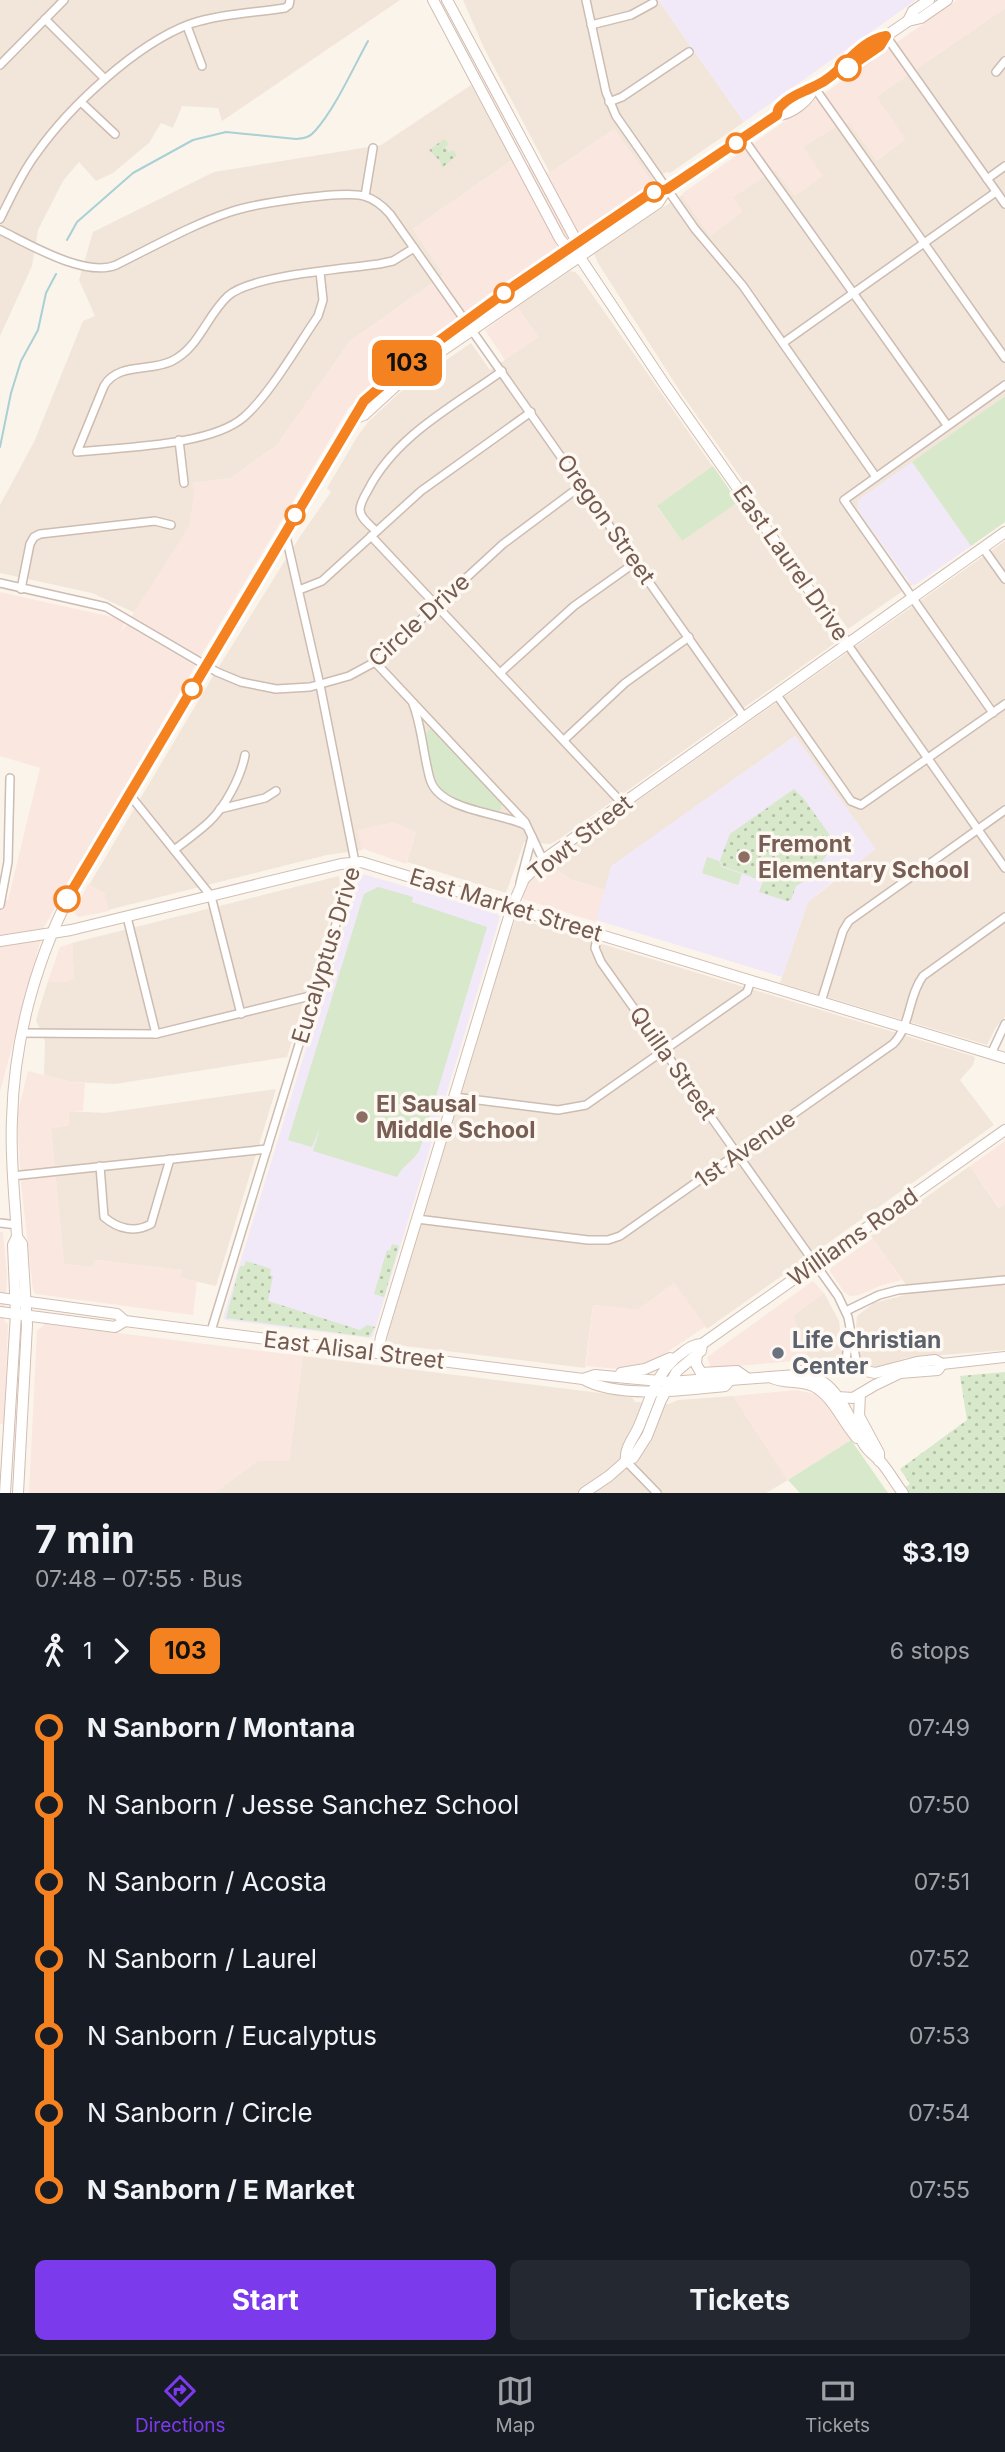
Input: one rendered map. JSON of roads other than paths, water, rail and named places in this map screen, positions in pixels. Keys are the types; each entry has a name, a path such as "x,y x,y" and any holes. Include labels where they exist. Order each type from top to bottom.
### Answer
{"main road":[{"path":"433,0 567,249"},
{"name":"East Laurel Drive","path":"447,0 577,242 579,256 665,385 848,645"},
{"path":"908,21 913,11 929,0"},
{"path":"18,1493 22,1314 13,1245 17,1237 17,1225 12,1176 12,1117 21,1033 52,934 68,898 332,452 356,418 364,401 376,389 467,320 649,194 667,189 777,115 788,113 812,93 814,87 842,67 852,67 880,46 886,36 908,21 921,18 947,0"},
{"path":"356,418 364,415 411,372 658,203 667,189"},
{"name":"East Laurel Drive","path":"567,249 579,256"},
{"name":"Towt Street","path":"378,1353 512,907 527,875 543,860 1005,532"},
{"name":"East Market Street","path":"0,941 52,934 355,862 377,866 1005,1058"},
{"name":"Williams Road","path":"668,1386 680,1366 699,1349 1005,1130"},
{"name":"East Alisal Street","path":"0,1298 117,1314 125,1321"},
{"name":"East Alisal Street","path":"0,1312 115,1326 125,1321 211,1331 583,1379 595,1386 652,1392 668,1386 725,1386 730,1380 797,1375 804,1370 844,1366 878,1373 907,1364 938,1370 942,1364 1005,1357"},
{"path":"5,1493 22,1314"},
{"name":"Williams Road","path":"626,1461 625,1452 664,1368 695,1344 699,1349"},
{"path":"699,1349 696,1364 701,1373 737,1371 747,1378"},
{"path":"595,1375 640,1371 680,1354"},
{"path":"844,1366 832,1378 834,1392 847,1410 865,1447"},
{"name":"East Alisal Street","path":"797,1375 820,1380 834,1392 849,1399 895,1375 926,1366"},
{"path":"859,1370 863,1378 859,1416 879,1453 880,1461"},
{"name":"East Alisal Street","path":"583,1379 595,1375 657,1381 668,1386"},
{"path":"769,1377 782,1383 803,1383 826,1396 852,1433 880,1461 903,1493"},
{"path":"584,1493 633,1458 643,1445 668,1386"}],"street":[{"path":"0,65 64,0"},
{"path":"0,219 16,185 54,131 105,79 141,50 187,26 227,15 282,8 289,5 290,0"},
{"path":"586,0 609,102 616,116 702,238 735,276 876,477"},
{"path":"592,25 631,15 653,3"},
{"path":"45,19 105,79"},
{"path":"187,26 202,66"},
{"path":"886,36 1005,204"},
{"path":"609,102 621,97 689,52"},
{"path":"996,72 1005,61"},
{"path":"814,87 1005,358"},
{"path":"82,103 115,134"},
{"path":"743,138 947,425"},
{"path":"0,230 74,262 89,267 106,268 238,209 337,194 365,196 373,148"},
{"path":"987,179 1005,166"},
{"path":"783,343 996,192"},
{"name":"Oregon Street","path":"365,196 380,204 390,214 467,320 744,718"},
{"path":"320,272 323,297 320,312 245,416 229,427 207,436 77,452 104,386 111,376 177,359 190,347 224,300 242,286 254,282 320,272 387,262 414,248"},
{"path":"502,371 417,431 390,457 373,481 360,509 362,517 436,605 623,804"},
{"path":"993,713 844,500 1005,385"},
{"path":"299,590 322,581 427,486 531,412"},
{"path":"179,440 184,483"},
{"name":"Circle Drive","path":"0,583 106,607 206,665 231,678 259,687 290,690 320,685 349,676 375,662 512,537 582,485"},
{"path":"21,589 30,544 37,535 155,521 171,525"},
{"name":"Eucalyptus Drive","path":"211,1331 355,862 320,685 285,532"},
{"path":"983,548 1005,579"},
{"path":"500,673 574,606 636,562"},
{"path":"564,740 625,683 689,637"},
{"name":"East Laurel Drive","path":"848,645 1005,868"},
{"path":"375,662 503,798 528,828 543,860"},
{"path":"777,695 851,801 858,805 1005,704"},
{"path":"411,700 430,782 438,794 449,801 519,822 528,828"},
{"path":"421,739 422,732 427,728 434,727 440,731"},
{"path":"174,850 209,821 219,809 243,768 246,755"},
{"path":"0,905 8,862 10,778"},
{"path":"219,809 265,798 276,791"},
{"path":"129,794 211,896 241,1014"},
{"path":"492,814 503,811 503,798"},
{"path":"821,1002 847,924 1005,810"},
{"path":"517,894 532,837"},
{"path":"127,917 156,1034"},
{"name":"1st Avenue","path":"417,1219 588,1240 608,1240 627,1232 893,1044 903,1028 923,976 1005,917"},
{"name":"Quilla Street","path":"598,933 595,948 599,958 838,1296 846,1311 859,1370"},
{"path":"454,1097 558,1110 574,1109 598,1099 747,992 751,981"},
{"path":"21,1033 156,1034 314,996"},
{"path":"991,1054 1005,1024"},
{"path":"12,1176 267,1149"},
{"path":"100,1166 104,1217 115,1227 140,1230 151,1224 170,1159"},
{"path":"0,1223 17,1225"},
{"path":"987,1281 1005,1273"},
{"path":"846,1311 879,1295 898,1290 1005,1280"},
{"name":"Quilla Street","path":"844,1366 850,1331"},
{"path":"626,1461 657,1493"}],"waterway":[{"path":"67,240 77,222 133,173 193,140 226,132 296,139 311,135 330,111 368,41"},
{"path":"0,447 11,393 21,361 38,330 46,293 56,274"}],"place":[{"name":"Fremont Elementary School","path":"744,857"},
{"name":"El Sausal Middle School","path":"362,1117"},
{"name":"Life Christian Center","path":"778,1353"}]}
